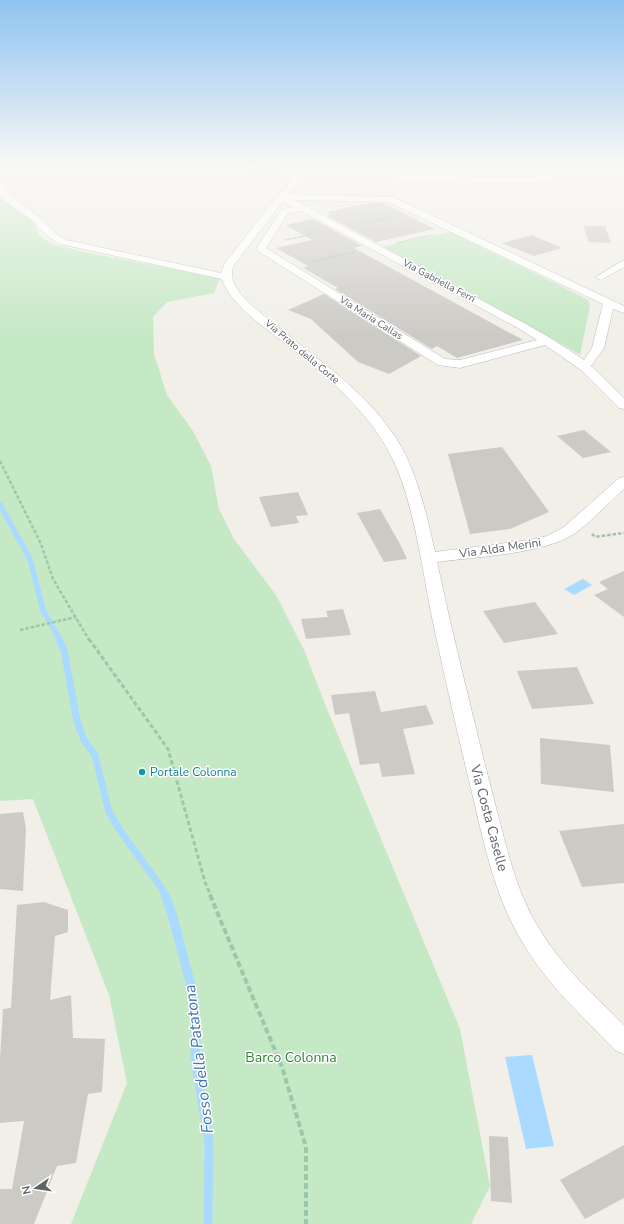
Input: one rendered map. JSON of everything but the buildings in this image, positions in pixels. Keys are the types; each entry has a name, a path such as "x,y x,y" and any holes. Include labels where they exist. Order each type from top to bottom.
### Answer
{"street":[{"path":"38,222 50,236 63,242 226,277 229,265 262,222"},
{"name":"Via Maria Callas","path":"278,222 261,249 442,362 460,364 548,341"},
{"name":"Via Gabriella Ferri","path":"327,222 548,341 585,367"},
{"path":"439,222 624,310"},
{"path":"601,277 624,263"},
{"name":"Via Prato della Corte","path":"226,277 232,290 243,302 316,362 362,405 386,433 395,447 405,469 428,558"},
{"path":"609,302 598,348 585,367 624,405"},
{"name":"Via Alda Merini","path":"428,558 540,543 563,534 624,481"},
{"name":"Via Costa Caselle","path":"428,558 464,721 498,856 510,895 528,931 545,958 574,993 624,1042"}],"path":[{"path":"0,461 41,544 53,579 95,650 168,749 205,882 282,1067 306,1147 306,1224"},
{"path":"581,519 595,537 624,533"},
{"path":"20,630 76,617"}],"green space":[{"name":"Barco Colonna","path":"0,222 34,222 38,234 51,244 89,253 220,278 214,293 167,302 153,317 154,354 167,395 193,431 211,466 219,509 234,539 276,595 305,652 325,704 460,1029 490,1186 471,1224 71,1224 127,1083 109,995 33,799 0,801"},
{"path":"451,232 589,301 590,306 580,355 381,247"}],"water":[{"path":"583,579 592,585 574,595 564,589"},
{"path":"532,1055 554,1146 526,1149 505,1057"}],"waterway":[{"name":"Fosso della Patatona","path":"0,505 30,559 43,610 60,640"},
{"name":"Fosso della Patatona","path":"59,639 64,650 77,721 84,740 95,755 109,812 121,832 163,890 165,896"},
{"name":"Fosso della Patatona","path":"165,895 172,914 193,993 196,1032 195,1059 209,1142 208,1224"}],"place":[{"name":"Portale Colonna","path":"142,772"}]}
